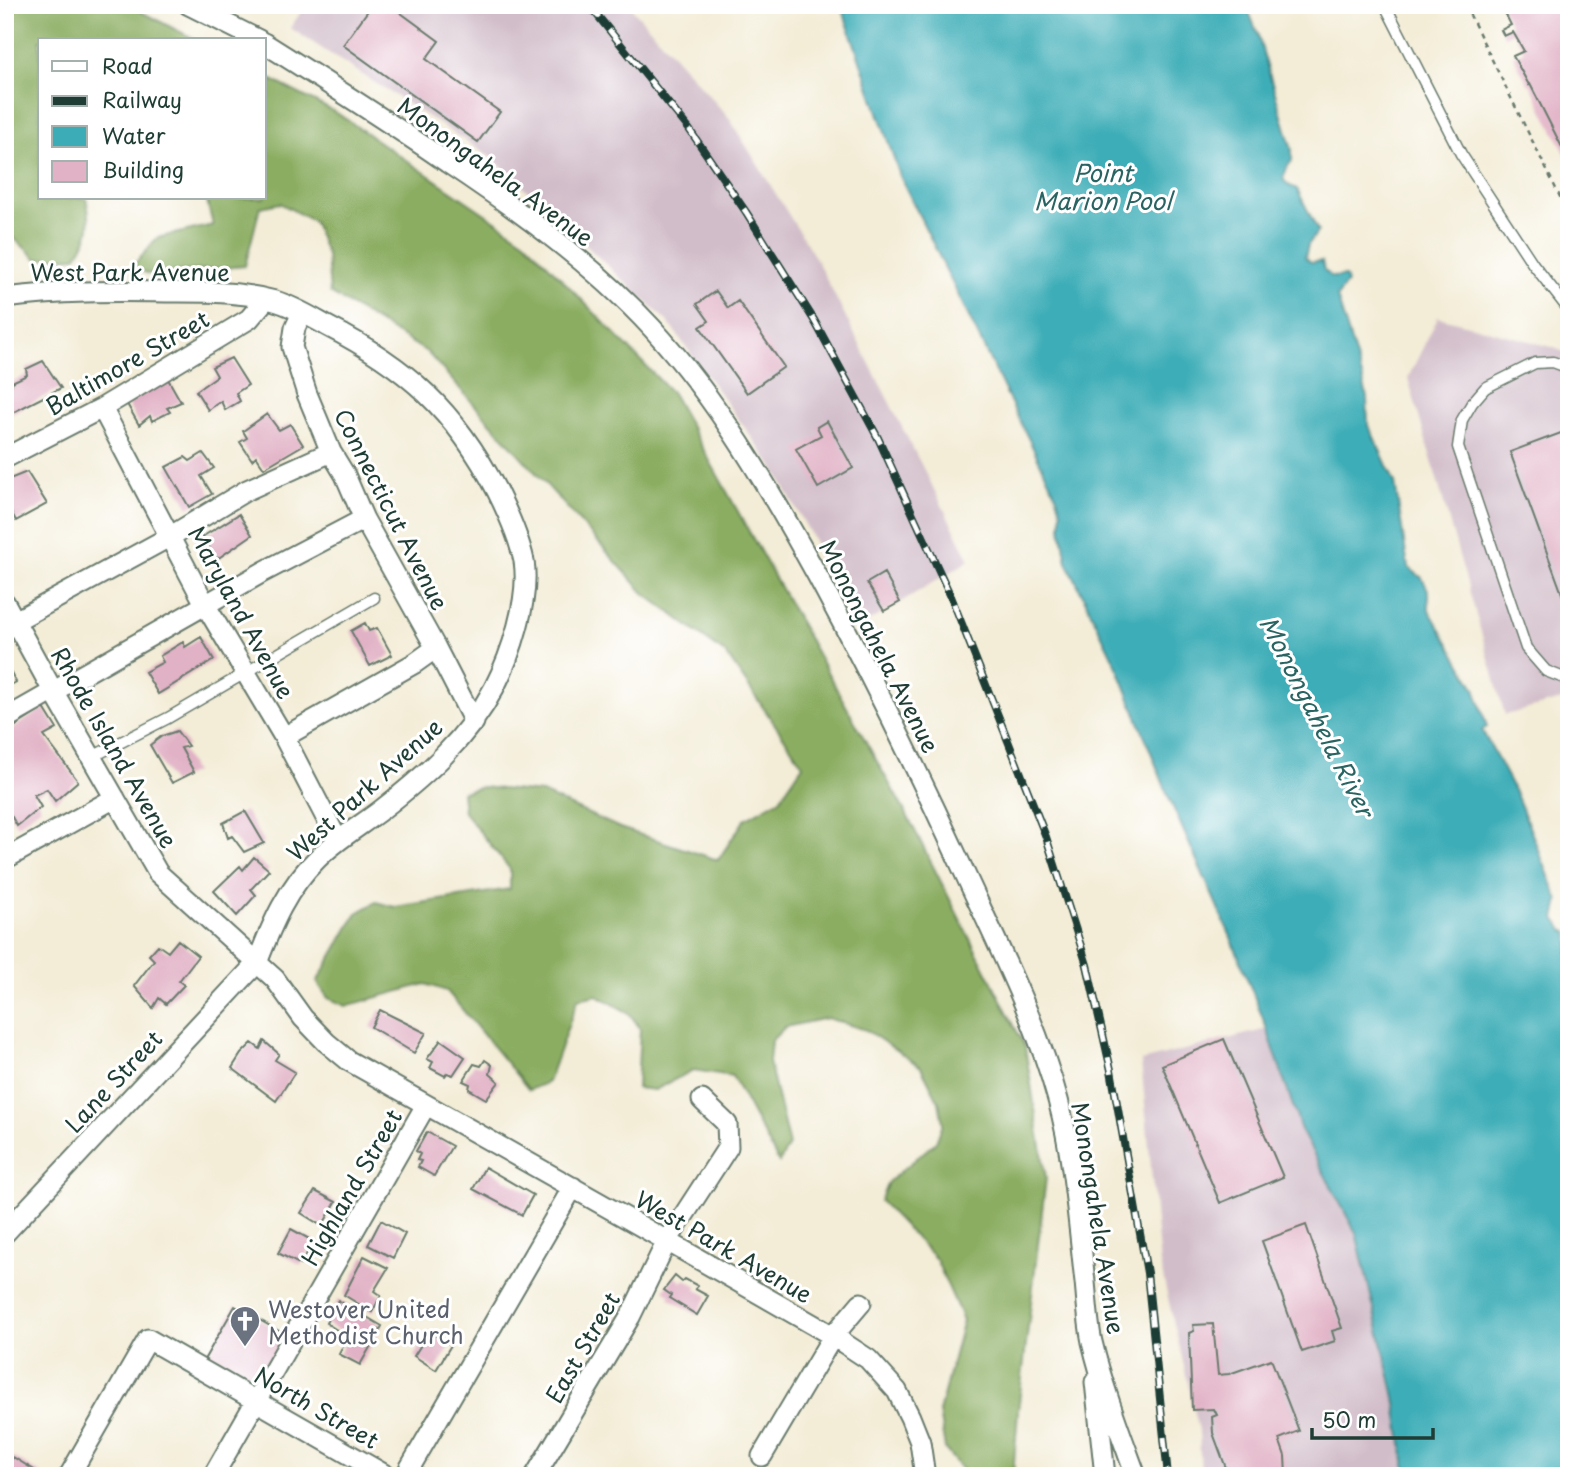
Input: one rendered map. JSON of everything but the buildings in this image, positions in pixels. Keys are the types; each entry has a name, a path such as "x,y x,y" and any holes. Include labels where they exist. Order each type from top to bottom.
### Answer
{"street":[{"path":"189,5 255,38"},
{"name":"Monongahela Avenue","path":"266,44 358,101 465,174 529,219 592,272 649,326 700,384 748,455 863,662 931,800 1034,1030 1058,1100 1072,1167 1091,1339 1136,1476"},
{"name":"West Park Avenue","path":"5,298 102,291 226,292 277,301 372,349 413,379 448,414 480,458 509,514 524,562 523,603 510,652 494,688 474,722 447,753 414,784 317,859 292,888 275,918 257,962 275,979 303,1018 349,1061 833,1336 868,1359 897,1391 920,1442 925,1476"},
{"name":"Baltimore Street","path":"5,458 102,408 249,319 266,299"},
{"name":"Connecticut Avenue","path":"302,313 295,328 292,347 307,394 331,452 345,475 364,519 474,722"},
{"name":"Maryland Avenue","path":"102,408 206,606 284,737 338,841"},
{"path":"10,624 171,536 247,490 331,452"},
{"path":"5,719 263,572 364,519"},
{"name":"Rhode Island Avenue","path":"5,603 10,624 53,691 158,873 257,962"},
{"path":"284,737 415,663 436,648"},
{"path":"5,859 115,798"},
{"name":"Lane Street","path":"5,1233 257,962"},
{"name":"East Street","path":"535,1476 630,1317 667,1241 728,1147 727,1124 702,1100"},
{"name":"Highland Street","path":"213,1476 426,1105"},
{"path":"405,1476 573,1187"},
{"path":"762,1456 833,1336 861,1303"},
{"name":"North Street","path":"69,1476 148,1339 387,1476"},
{"path":"1091,1339 1105,1476"}],"lane":[{"path":"1385,5 1461,154 1533,264 1569,310"},
{"path":"1569,368 1553,362 1535,363 1485,387 1462,420 1458,447 1526,648 1546,671 1569,680"},
{"path":"92,757 168,718 374,598"}],"path":[{"path":"1465,5 1569,215"}],"shaded area":[{"path":"306,5 629,5 729,118 816,259 970,560 861,626 774,468 668,322 492,158 290,28"},
{"path":"1438,317 1552,347 1569,354 1569,698 1505,715 1408,378"},
{"path":"1267,1029 1301,1130 1356,1233 1395,1397 1407,1476 1201,1476 1199,1430 1160,1264 1141,1061"}],"green space":[{"path":"5,5 128,5 192,38 38,38 38,200 86,200 89,229 76,257 37,259 5,230"},
{"path":"266,77 337,113 525,241 672,393 909,819 1025,1047 1046,1178 1018,1411 1013,1476 967,1476 945,1449 939,1412 963,1320 936,1259 880,1201 888,1182 936,1142 943,1123 939,1102 921,1067 866,1030 827,1018 785,1027 771,1041 769,1062 789,1145 779,1163 732,1076 693,1070 655,1090 637,1088 640,1028 629,1013 597,995 578,999 548,1082 529,1090 447,991 425,984 346,1006 328,998 317,982 357,913 376,902 395,907 510,889 510,869 464,812 462,792 482,787 542,793 620,828 718,860 745,819 780,799 803,765 726,654 644,593 427,352 330,293 327,256 313,221 280,203 260,207 245,266 149,274 132,267 157,238 213,225 207,200 266,200"}],"water":[{"name":"Point Marion Pool","path":"841,5 1246,5 1257,32 1292,150 1292,161 1283,179 1297,189 1318,231 1308,245 1305,257 1311,262 1322,261 1324,270 1332,277 1345,276 1347,283 1337,297 1363,380 1368,424 1395,483 1408,567 1422,578 1429,592 1429,610 1475,688 1487,727 1482,730 1516,794 1559,901 1555,918 1563,930 1569,932 1569,1476 1407,1476 1395,1397 1356,1233 1301,1130 1267,1029 1230,935 1169,798 1118,669 1067,562 1057,497 900,176"}],"railway":[{"path":"589,5 689,129 746,212 814,320 878,438 952,599 1046,837 1087,965 1111,1070 1147,1273 1168,1476"}],"place":[{"name":"Westover United Methodist Church","path":"245,1348"}],"water label":[{"name":"Monongahela River","path":"1318,716"}]}
